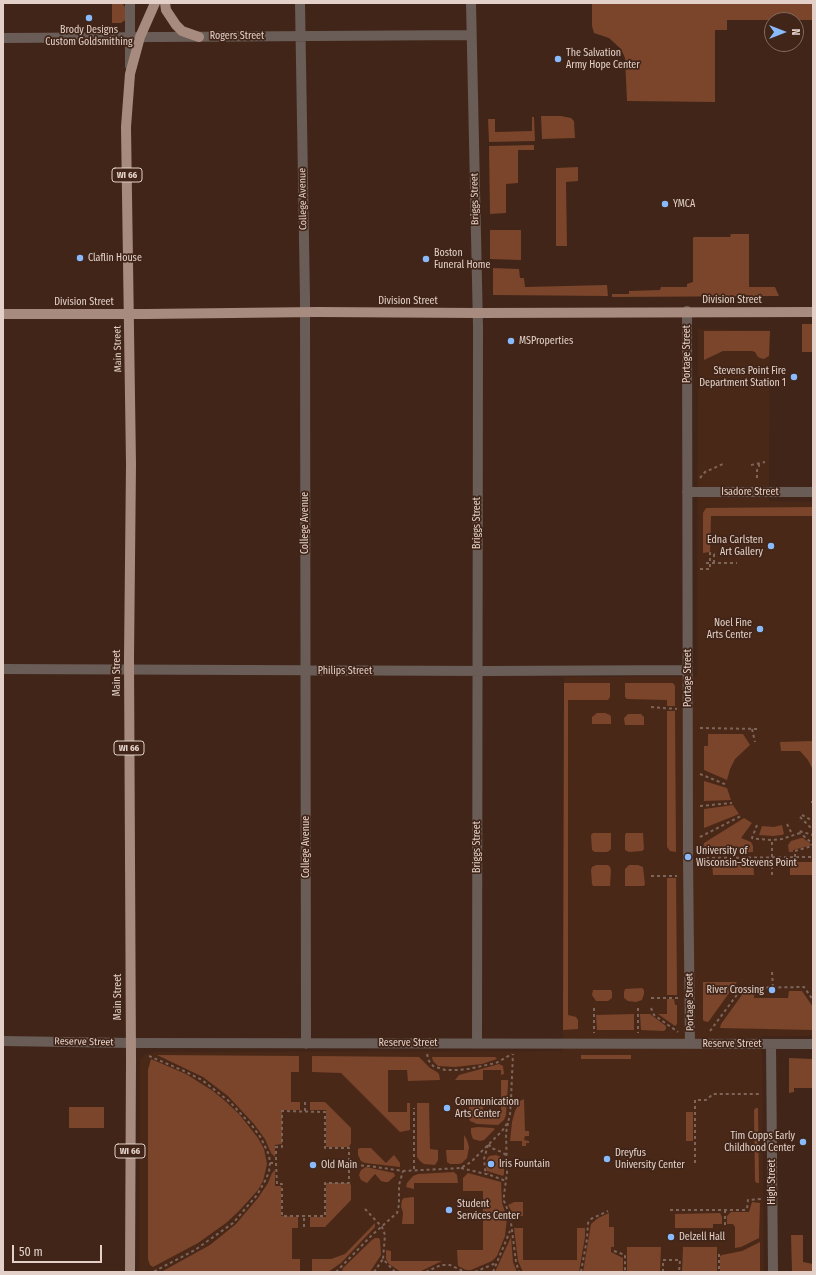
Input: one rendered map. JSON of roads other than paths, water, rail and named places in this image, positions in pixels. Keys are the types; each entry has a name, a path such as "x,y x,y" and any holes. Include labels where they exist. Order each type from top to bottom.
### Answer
{"main road":[{"name":"WI 66","path":"135,37 144,25 155,3"},
{"path":"165,3 166,10 182,31 199,37"},
{"name":"Main Street","path":"130,1272 129,670 131,464 126,127 130,74 135,37"},
{"name":"Division Street","path":"3,314 687,311 813,312"}],"street":[{"name":"Main Street","path":"130,3 135,37"},
{"name":"College Avenue","path":"300,3 305,312 306,1044"},
{"name":"Briggs Street","path":"471,3 478,313 477,1043"},
{"name":"Rogers Street","path":"3,38 471,35"},
{"name":"Portage Street","path":"687,311 690,1044"},
{"name":"Isadore Street","path":"687,492 813,492"},
{"name":"Philips Street","path":"3,669 477,671 688,670"},
{"name":"Reserve Street","path":"3,1041 306,1044 813,1044"},
{"name":"High Street","path":"771,1044 773,1272"}],"place":[{"name":"Brody Designs Custom Goldsmithing","path":"89,18"},
{"name":"The Salvation Army Hope Center","path":"558,59"},
{"name":"YMCA","path":"665,204"},
{"name":"Claflin House","path":"80,258"},
{"name":"Boston Funeral Home","path":"426,259"},
{"name":"MSProperties","path":"511,341"},
{"name":"Stevens Point Fire Department Station 1","path":"794,377"},
{"name":"Edna Carlsten Art Gallery","path":"771,546"},
{"name":"Noel Fine Arts Center","path":"760,629"},
{"name":"University of Wisconsin–Stevens Point","path":"688,857"},
{"name":"River Crossing","path":"772,990"},
{"name":"Communication Arts Center","path":"447,1108"},
{"name":"Tim Copps Early Childhood Center","path":"803,1142"},
{"name":"Dreyfus University Center","path":"607,1159"},
{"name":"Iris Fountain","path":"491,1164"},
{"name":"Old Main","path":"313,1165"},
{"name":"Student Services Center","path":"449,1210"},
{"name":"Delzell Hall","path":"671,1237"}]}
